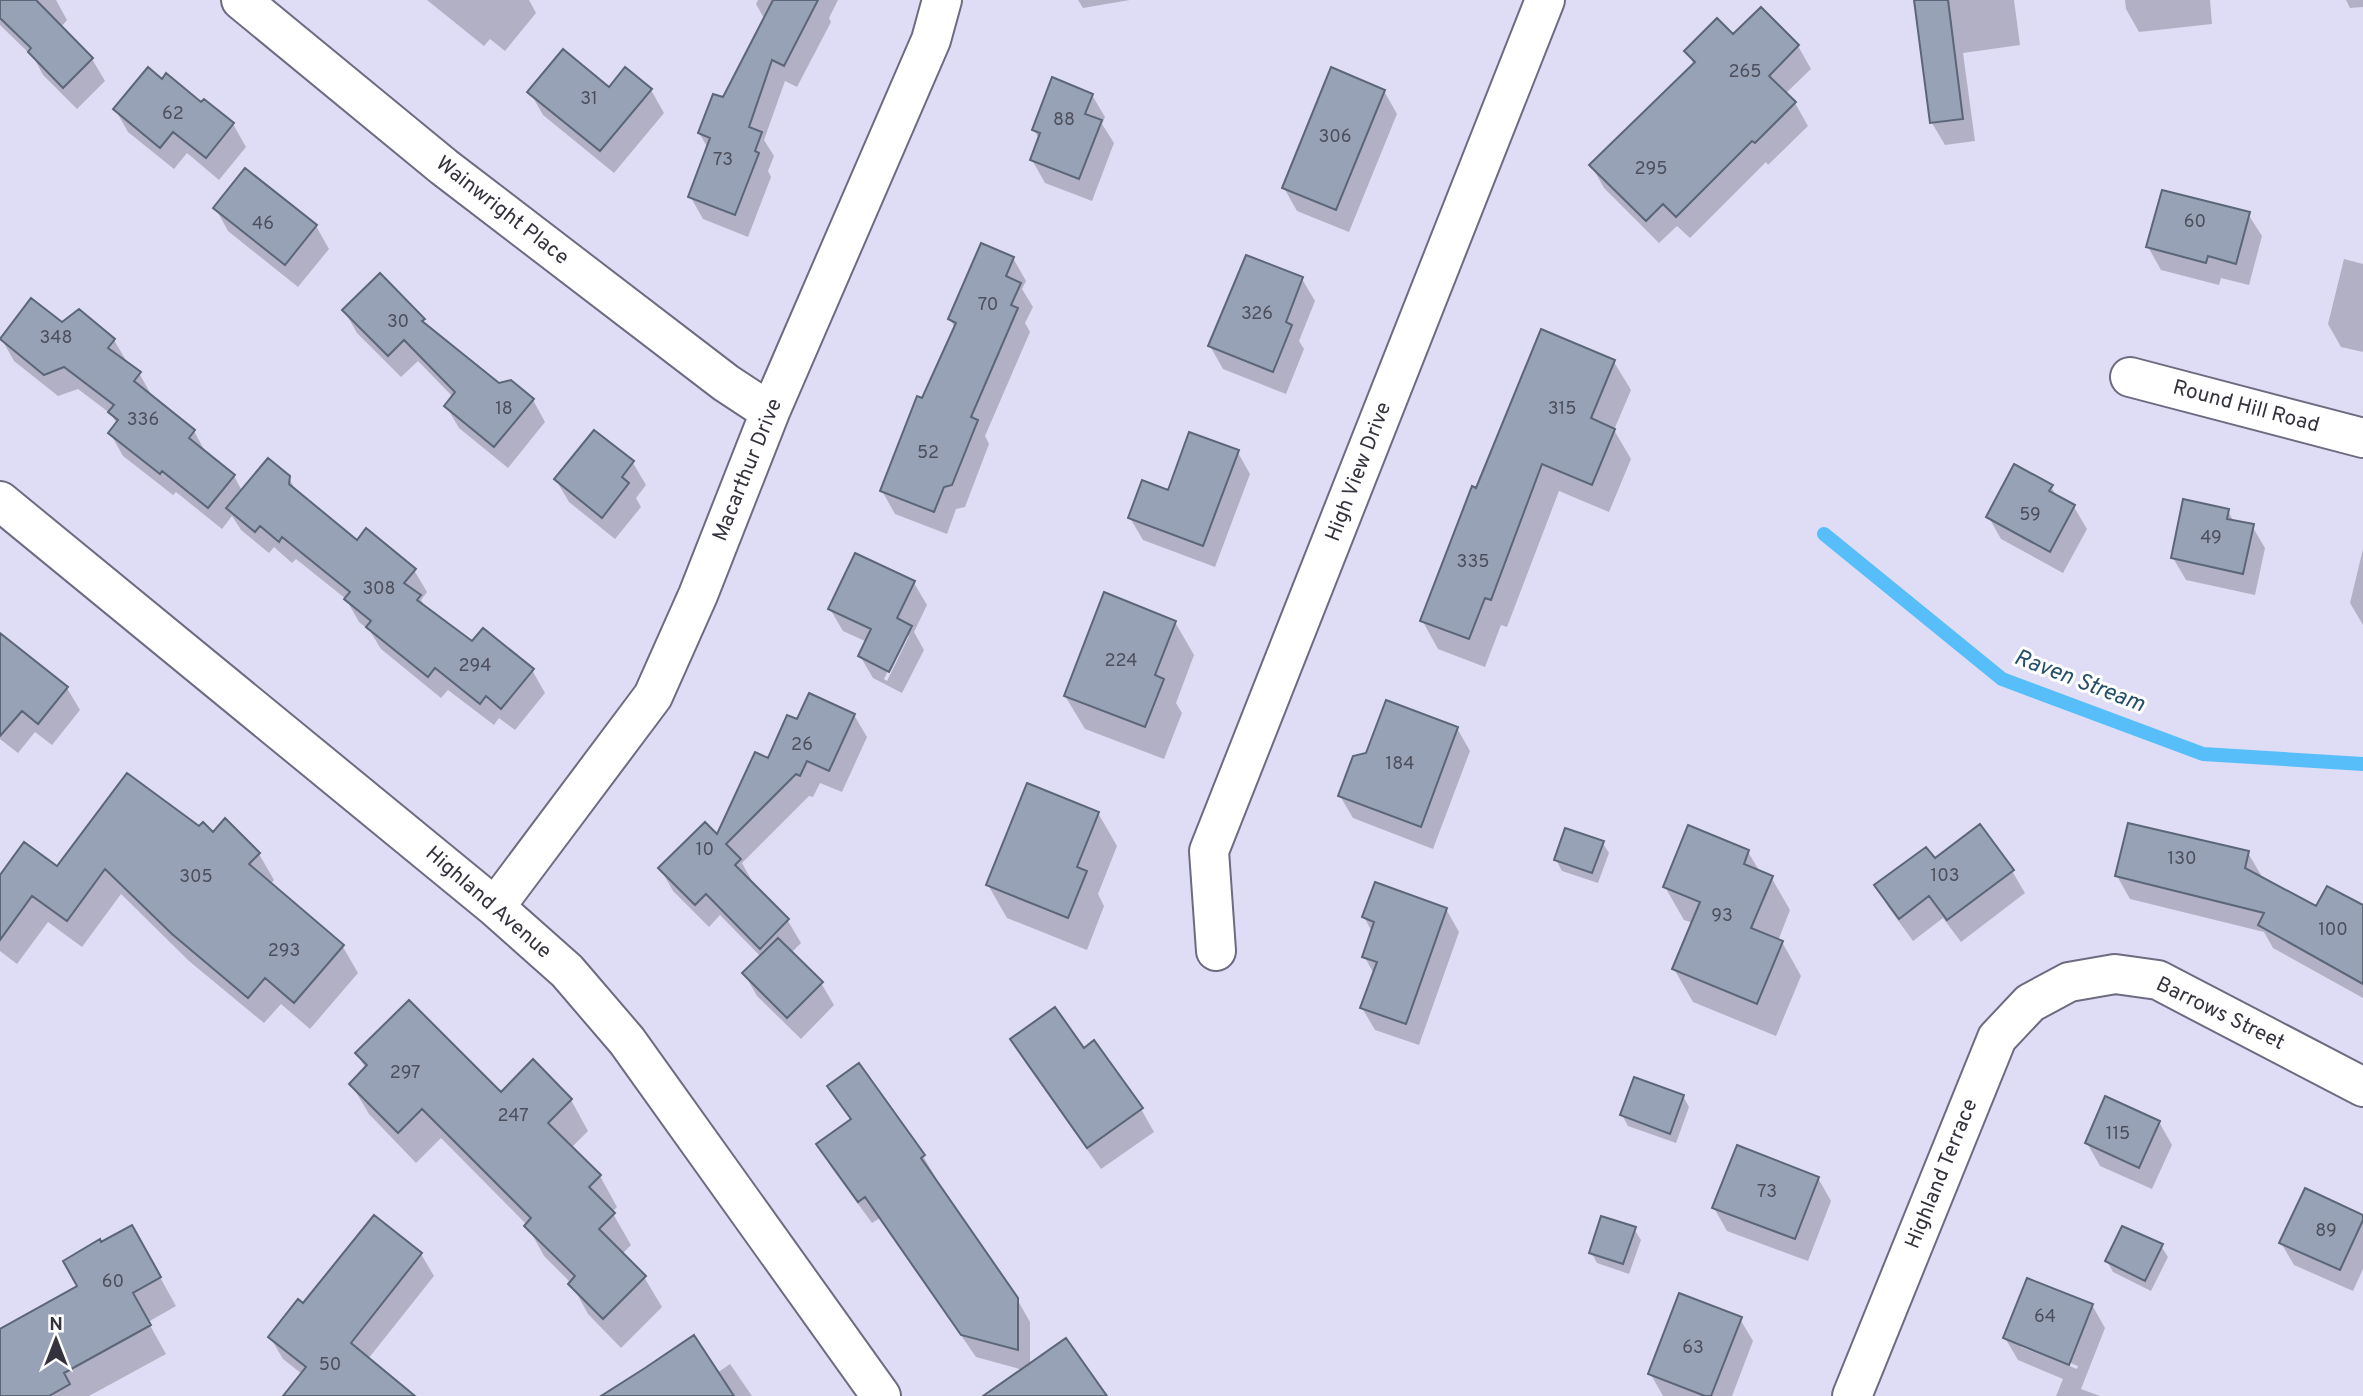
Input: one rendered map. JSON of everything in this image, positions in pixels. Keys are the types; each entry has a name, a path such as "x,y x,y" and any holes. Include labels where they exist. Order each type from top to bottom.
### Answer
{"street":[{"name":"Wainwright Place","path":"241,0 444,167 726,383 771,412"},
{"name":"Macarthur Drive","path":"495,907 653,696 698,595 771,412 931,40 942,0"},
{"name":"High View Drive","path":"1216,951 1209,851 1545,0"},
{"name":"Round Hill Road","path":"2130,377 2363,438"},
{"name":"Highland Avenue","path":"0,501 495,907 567,971 627,1041 881,1396"},
{"name":"Barrows Street","path":"2069,982 2115,974 2158,980 2363,1087"},
{"name":"Highland Terrace","path":"1852,1396 1997,1038 2030,1003 2069,982"}],"building":[{"path":"0,0 36,0 93,58 63,88 28,52 31,48 0,18"},
{"path":"773,0 818,0 784,66 772,60 749,127 762,132 755,151 759,153 735,215 688,197 710,138 698,133 713,94 723,97"},
{"path":"1914,0 1948,0 1963,119 1930,123"},
{"path":"1761,7 1799,45 1769,76 1796,102 1755,143 1752,141 1676,217 1663,204 1646,221 1589,165 1695,62 1684,51 1717,18 1733,34"},
{"path":"563,49 609,87 625,67 652,89 600,151 527,92"},
{"path":"148,67 162,79 166,73 201,102 204,99 234,123 206,158 173,132 160,148 113,109"},
{"path":"1331,67 1385,90 1336,210 1282,188"},
{"path":"1052,77 1093,94 1085,114 1102,120 1079,179 1030,160 1040,133 1032,130"},
{"path":"245,168 317,225 285,265 213,208"},
{"path":"2162,190 2250,212 2236,264 2208,256 2206,263 2146,247"},
{"path":"981,243 1014,257 1006,276 1021,283 1011,305 1018,308 971,417 978,420 952,485 944,487 934,512 880,491 917,396 922,398 956,323 948,319"},
{"path":"1246,255 1303,277 1286,322 1292,325 1273,372 1208,346"},
{"path":"380,273 425,319 422,321 499,383 511,380 534,399 494,447 444,406 455,392 404,340 388,356 342,310"},
{"path":"31,298 62,322 79,309 115,339 108,348 141,372 134,381 195,430 189,438 235,475 208,508 108,433 118,420 108,412 114,405 64,367 44,375 0,339"},
{"path":"1541,329 1615,360 1591,418 1615,429 1592,485 1542,464 1491,600 1485,598 1469,639 1420,621 1472,486 1476,488"},
{"path":"594,430 634,461 622,477 629,483 602,518 554,479"},
{"path":"1189,432 1239,450 1203,546 1128,518 1142,480 1168,490"},
{"path":"268,458 290,476 289,484 357,540 366,528 416,569 404,583 421,595 417,600 472,641 483,628 534,669 501,709 486,696 480,704 435,668 428,677 366,627 371,621 344,599 350,592 282,537 279,542 260,526 255,532 226,508"},
{"path":"2014,464 2053,485 2049,491 2075,505 2050,552 1986,517"},
{"path":"2183,499 2229,509 2227,519 2254,524 2243,574 2171,558"},
{"path":"855,553 915,581 897,618 912,626 889,672 858,656 871,629 828,609"},
{"path":"1104,592 1176,621 1155,675 1164,679 1145,727 1064,696"},
{"path":"0,633 68,687 38,724 22,711 0,736"},
{"path":"809,693 855,714 829,771 807,761 800,776 796,774 726,844 741,859 735,865 789,919 760,949 706,894 695,905 658,868 705,822 717,834 755,752 768,758 787,715 797,719"},
{"path":"1386,700 1458,727 1421,827 1338,796 1353,756 1366,753"},
{"path":"127,773 199,826 203,822 213,832 225,818 260,853 249,864 344,945 294,1003 265,978 248,998 172,934 105,869 67,921 32,896 0,940 0,875 24,842 57,866"},
{"path":"1027,783 1099,812 1077,867 1087,871 1068,918 986,885"},
{"path":"2128,823 2249,851 2245,868 2316,906 2327,886 2363,905 2363,984 2258,925 2264,913 2115,876"},
{"path":"1980,824 2014,870 1947,920 1929,896 1899,919 1874,885 1926,847 1935,858"},
{"path":"1688,825 1749,850 1744,864 1773,876 1751,928 1783,941 1757,1004 1672,969 1700,902 1663,887"},
{"path":"1565,828 1604,841 1592,873 1554,860"},
{"path":"1375,882 1447,908 1406,1024 1360,1008 1377,962 1362,957 1374,922 1362,917"},
{"path":"778,938 823,982 787,1018 742,973"},
{"path":"409,1000 501,1092 533,1059 572,1099 548,1123 601,1175 589,1187 615,1213 599,1229 646,1276 603,1319 568,1284 575,1276 524,1226 531,1218 422,1109 398,1133 349,1084 367,1065 355,1053"},
{"path":"1055,1007 1084,1048 1094,1040 1143,1108 1087,1148 1010,1039"},
{"path":"859,1063 925,1155 921,1158 1018,1298 1018,1350 961,1335 865,1197 858,1202 816,1144 851,1119 827,1086"},
{"path":"1634,1077 1684,1095 1670,1134 1620,1115"},
{"path":"2105,1096 2160,1121 2139,1168 2085,1143"},
{"path":"1737,1145 1819,1177 1795,1239 1712,1208"},
{"path":"2305,1188 2363,1215 2340,1270 2279,1243"},
{"path":"374,1215 422,1253 351,1343 415,1396 283,1396 306,1367 268,1337 298,1299 303,1303"},
{"path":"1601,1216 1636,1227 1623,1264 1589,1253"},
{"path":"132,1225 161,1277 133,1293 151,1325 64,1373 70,1384 49,1396 0,1396 0,1329 77,1286 63,1261 100,1239 101,1242"},
{"path":"2122,1226 2163,1244 2145,1281 2105,1261"},
{"path":"2027,1278 2093,1304 2069,1365 2003,1338"},
{"path":"1679,1293 1742,1317 1711,1396 1648,1374"},
{"path":"694,1335 734,1396 601,1396 645,1368"},
{"path":"1066,1338 1107,1396 983,1396"}],"waterway":[{"name":"Raven Stream","path":"1824,534 2002,679 2203,754 2363,764"}]}
